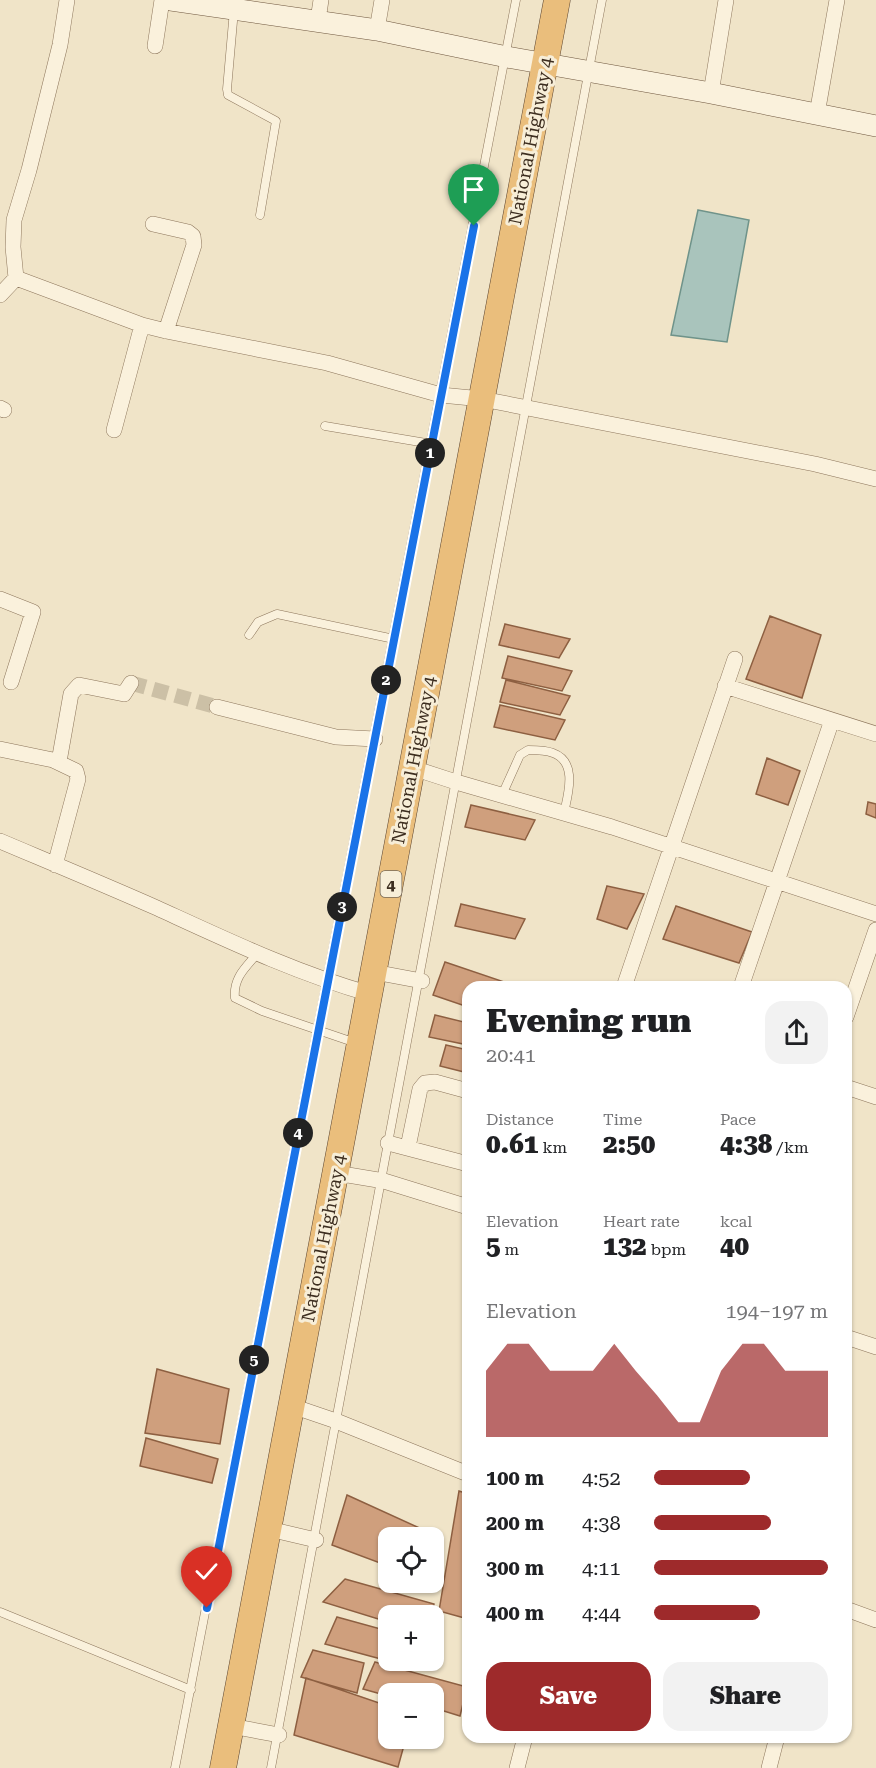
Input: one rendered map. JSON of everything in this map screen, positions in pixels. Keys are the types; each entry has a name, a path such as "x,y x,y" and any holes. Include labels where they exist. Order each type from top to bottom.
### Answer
{"highway":[{"name":"National Highway 4","path":"223,1768 557,0"}],"main road":[{"path":"171,0 235,9 320,10 377,30 507,57 711,93 876,126"}],"street":[{"path":"0,295 16,278 7,218 29,170 60,45 67,0"},
{"path":"155,46 162,0"},
{"path":"377,30 382,0"},
{"path":"711,93 726,0"},
{"path":"817,114 837,0"},
{"path":"153,224 188,232 193,236 194,244 166,331"},
{"path":"16,278 142,326 327,363 441,395 482,399 792,460 876,479"},
{"path":"114,430 142,326"},
{"path":"0,599 33,612 11,682"},
{"path":"626,981 735,659"},
{"path":"52,760 60,756 71,694 79,685 124,694 131,683"},
{"path":"725,687 876,734"},
{"path":"217,707 336,737 375,739"},
{"path":"743,981 832,720"},
{"path":"0,749 52,760 76,771 78,779 55,865"},
{"path":"413,768 564,813 876,914"},
{"path":"0,841 257,954 328,982 372,983 421,980"},
{"path":"852,1000 876,930"},
{"path":"408,1147 420,1089 425,1083 435,1082 462,1089"},
{"path":"852,1090 876,1097"},
{"path":"388,1143 462,1162"},
{"path":"336,1173 381,1180 462,1205"},
{"path":"852,1339 876,1347"},
{"path":"292,1406 336,1421 462,1472"},
{"path":"268,1529 315,1540"},
{"path":"852,1612 876,1620"},
{"path":"231,1726 278,1734"},
{"path":"517,1768 523,1743"},
{"path":"769,1768 775,1743"}],"lane":[{"path":"175,1768 507,57 516,0"},
{"path":"271,1768 388,1143 421,980 602,0"},
{"path":"235,9 228,95 276,121 277,126 260,215"},
{"path":"325,426 432,444"},
{"path":"249,635 258,622 277,614 394,639"},
{"path":"502,795 520,755 528,750 553,753 566,762 571,782 564,813"},
{"path":"257,954 238,976 234,987 235,998 262,1011 360,1044"},
{"path":"0,1612 190,1690"}],"water":[{"path":"698,210 749,220 727,342 671,335"}],"building":[{"path":"770,616 821,635 802,698 746,679"},
{"path":"505,624 570,639 559,658 499,645"},
{"path":"508,656 572,671 562,691 502,678"},
{"path":"506,680 570,696 560,715 500,702"},
{"path":"500,705 565,720 555,740 494,727"},
{"path":"767,758 800,771 788,805 756,794"},
{"path":"868,802 876,804 876,818 866,814"},
{"path":"471,805 535,820 525,840 465,827"},
{"path":"607,886 644,894 627,929 597,919"},
{"path":"461,904 525,919 515,939 455,926"},
{"path":"676,906 752,932 739,963 663,939"},
{"path":"445,962 501,981 462,981 462,1005 433,995"},
{"path":"435,1015 462,1022 462,1044 429,1037"},
{"path":"446,1045 462,1049 462,1072 440,1066"},
{"path":"157,1369 229,1389 220,1444 145,1433"},
{"path":"146,1438 218,1459 212,1483 140,1466"},
{"path":"459,1491 462,1492 462,1617 444,1612 444,1605 440,1605 442,1593 444,1593"},
{"path":"347,1495 417,1527 378,1527 378,1562 332,1545"},
{"path":"345,1579 378,1588 378,1593 395,1593 434,1604 378,1605 378,1619 323,1602"},
{"path":"337,1617 378,1628 378,1658 325,1644"},
{"path":"313,1650 364,1663 357,1693 301,1677"},
{"path":"375,1662 378,1663 378,1671 408,1671 462,1686 462,1708 460,1716 444,1711 444,1683 378,1683 378,1693 363,1689"},
{"path":"306,1678 378,1703 378,1749 403,1749 398,1767 294,1735"}],"tunnel":[{"path":"131,683 217,707"}],"route":[{"path":"207,1608 474,226"}]}
